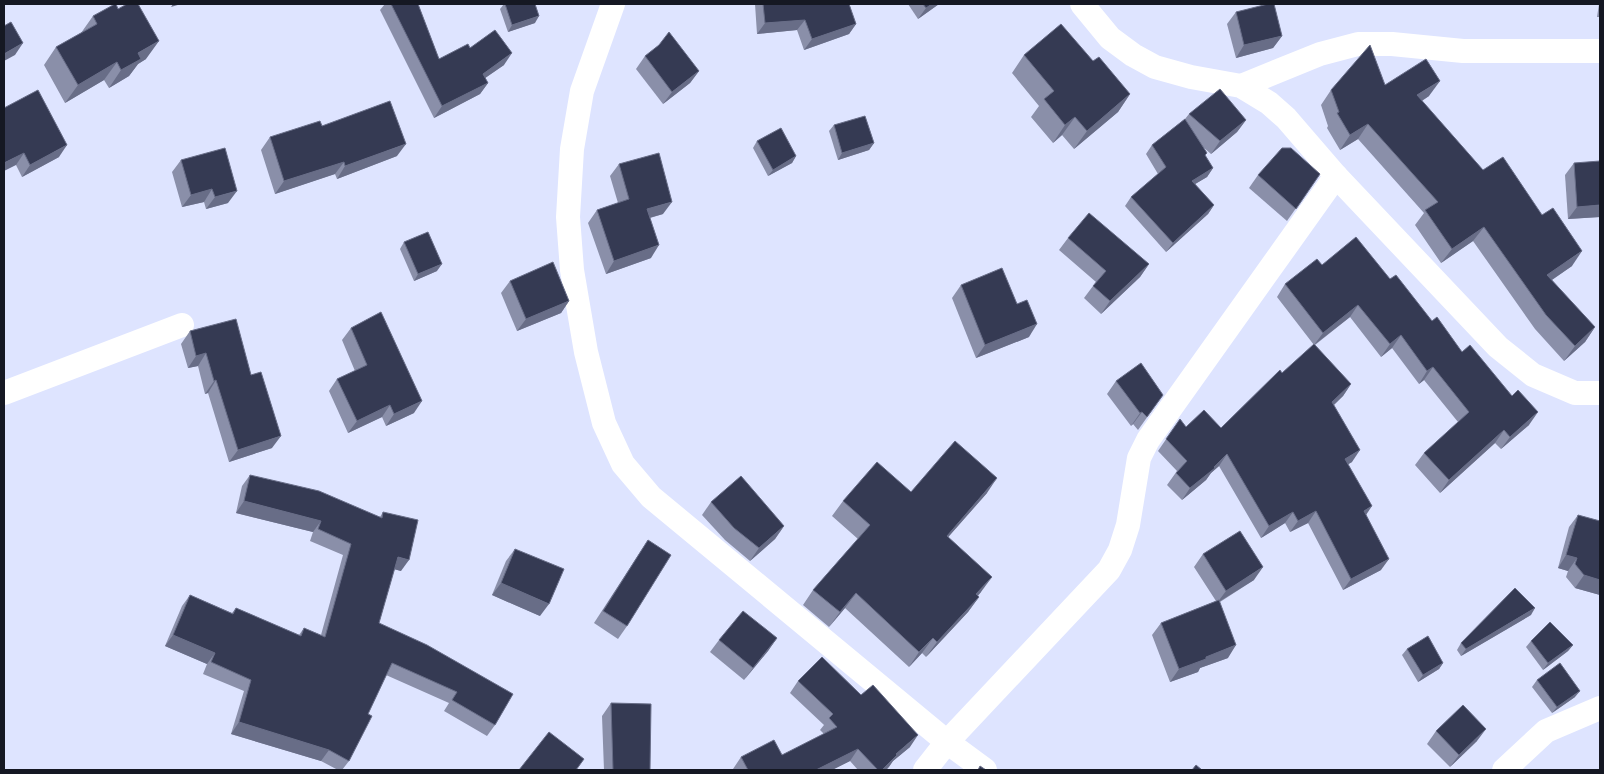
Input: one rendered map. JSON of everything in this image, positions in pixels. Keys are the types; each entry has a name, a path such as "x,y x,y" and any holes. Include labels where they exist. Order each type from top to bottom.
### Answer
{"street":[{"path":"613,4 582,91 572,149 568,218 572,270 586,352 604,423 623,464 651,497 947,742 984,770"},
{"path":"1082,4 1110,38 1133,55 1155,67 1192,77 1241,86 1269,103 1286,118 1336,176 1498,347 1533,375 1575,393 1600,393"},
{"path":"1241,86 1320,54 1358,44 1392,44 1463,51 1600,51"},
{"path":"925,770 947,742 1109,570 1120,550 1128,525 1139,458 1148,440 1336,176"},
{"path":"4,393 182,325"},
{"path":"1504,770 1546,730 1600,708"}],"building":[{"path":"115,4 118,9 127,4 138,4 159,41 138,53 141,59 121,70 117,62 78,85 56,47 97,24 93,16"},
{"path":"391,4 418,4 439,59 468,44 470,48 495,30 512,53 483,74 488,83 442,106"},
{"path":"505,4 535,4 539,16 512,25"},
{"path":"763,4 849,4 856,24 812,39 805,20 765,23"},
{"path":"923,4 932,4 926,8"},
{"path":"1274,4 1282,36 1244,45 1236,12"},
{"path":"11,22 23,43 4,54 4,26"},
{"path":"1061,24 1093,61 1099,57 1130,94 1087,131 1075,117 1065,125 1044,99 1054,91 1024,55"},
{"path":"669,32 699,71 672,92 645,56 659,45"},
{"path":"1370,45 1385,85 1426,59 1440,81 1417,95 1483,170 1503,157 1542,215 1553,208 1582,251 1547,275 1595,327 1575,346 1546,315 1484,227 1452,249 1425,210 1438,202 1368,124 1350,135 1337,113 1339,112 1331,90"},
{"path":"1220,89 1246,120 1220,141 1189,114"},
{"path":"38,90 67,145 30,165 24,153 4,163 4,108"},
{"path":"390,101 406,144 345,166 344,162 284,181 270,137 320,121 322,126"},
{"path":"865,116 874,143 842,153 834,125"},
{"path":"1185,119 1207,153 1205,155 1213,168 1192,181 1214,205 1173,243 1131,197 1166,167 1152,145"},
{"path":"781,128 796,156 773,170 757,141"},
{"path":"225,148 237,191 215,197 212,189 191,195 181,160"},
{"path":"1282,148 1291,148 1320,174 1296,209 1258,175"},
{"path":"659,153 672,202 647,209 659,245 614,261 597,210 629,199 619,164"},
{"path":"1600,161 1600,205 1577,207 1574,163"},
{"path":"1089,213 1149,264 1110,301 1093,286 1106,271 1068,238"},
{"path":"428,232 442,264 418,274 404,242"},
{"path":"1356,237 1390,279 1396,275 1432,321 1437,317 1462,352 1470,345 1512,396 1518,390 1538,412 1510,437 1504,430 1449,480 1424,453 1469,412 1433,367 1427,371 1401,335 1390,344 1358,305 1323,333 1285,284 1317,259 1322,265"},
{"path":"553,262 569,301 526,319 510,281"},
{"path":"1002,268 1017,304 1027,300 1037,324 985,345 961,285"},
{"path":"381,312 422,401 394,414 390,405 357,421 337,379 367,365 351,328"},
{"path":"236,319 251,375 261,372 281,436 238,450 206,353 196,356 190,331"},
{"path":"1314,344 1351,384 1332,402 1360,450 1345,459 1372,506 1364,511 1389,559 1351,579 1316,511 1298,521 1293,512 1269,526 1227,454 1215,468 1190,488 1176,473 1187,461 1166,439 1180,419 1186,427 1204,410 1221,428 1280,370 1282,373"},
{"path":"1141,363 1163,395 1147,417 1142,412 1140,413 1116,381"},
{"path":"955,441 997,478 947,536 992,577 976,594 979,597 937,642 933,638 919,652 856,593 840,612 813,590 870,525 843,501 877,462 911,492"},
{"path":"250,475 319,491 382,518 383,512 418,520 409,560 398,557 379,623 427,645 513,694 495,725 452,700 457,692 392,663 368,714 372,716 349,761 329,750 239,722 251,680 211,662 215,653 173,635 190,595 233,614 236,608 301,636 304,628 325,637 351,544 318,529 321,521 244,501"},
{"path":"741,476 784,526 759,548 734,528 711,502"},
{"path":"1578,515 1600,521 1600,580 1584,575 1575,564 1577,558 1566,555"},
{"path":"1240,531 1263,567 1226,591 1203,554"},
{"path":"648,540 671,555 627,626 603,611"},
{"path":"515,549 564,569 549,604 501,583"},
{"path":"1515,588 1535,608 1466,649 1461,643"},
{"path":"1219,600 1236,645 1179,669 1161,623"},
{"path":"743,611 777,638 753,668 719,640"},
{"path":"1550,622 1573,645 1548,663 1531,641"},
{"path":"1428,636 1443,663 1423,675 1407,649"},
{"path":"822,657 861,695 873,685 918,735 896,754 882,770 878,770 858,749 816,770 748,770 741,757 774,740 782,755 837,727 829,718 833,714 798,681"},
{"path":"1560,663 1580,691 1557,707 1537,680"},
{"path":"611,703 651,704 650,770 613,770"},
{"path":"1463,705 1486,729 1459,755 1436,731"},
{"path":"549,732 584,759 576,770 519,770"},
{"path":"1196,765 1202,770 1192,770"},
{"path":"980,766 986,770 978,770"}]}
